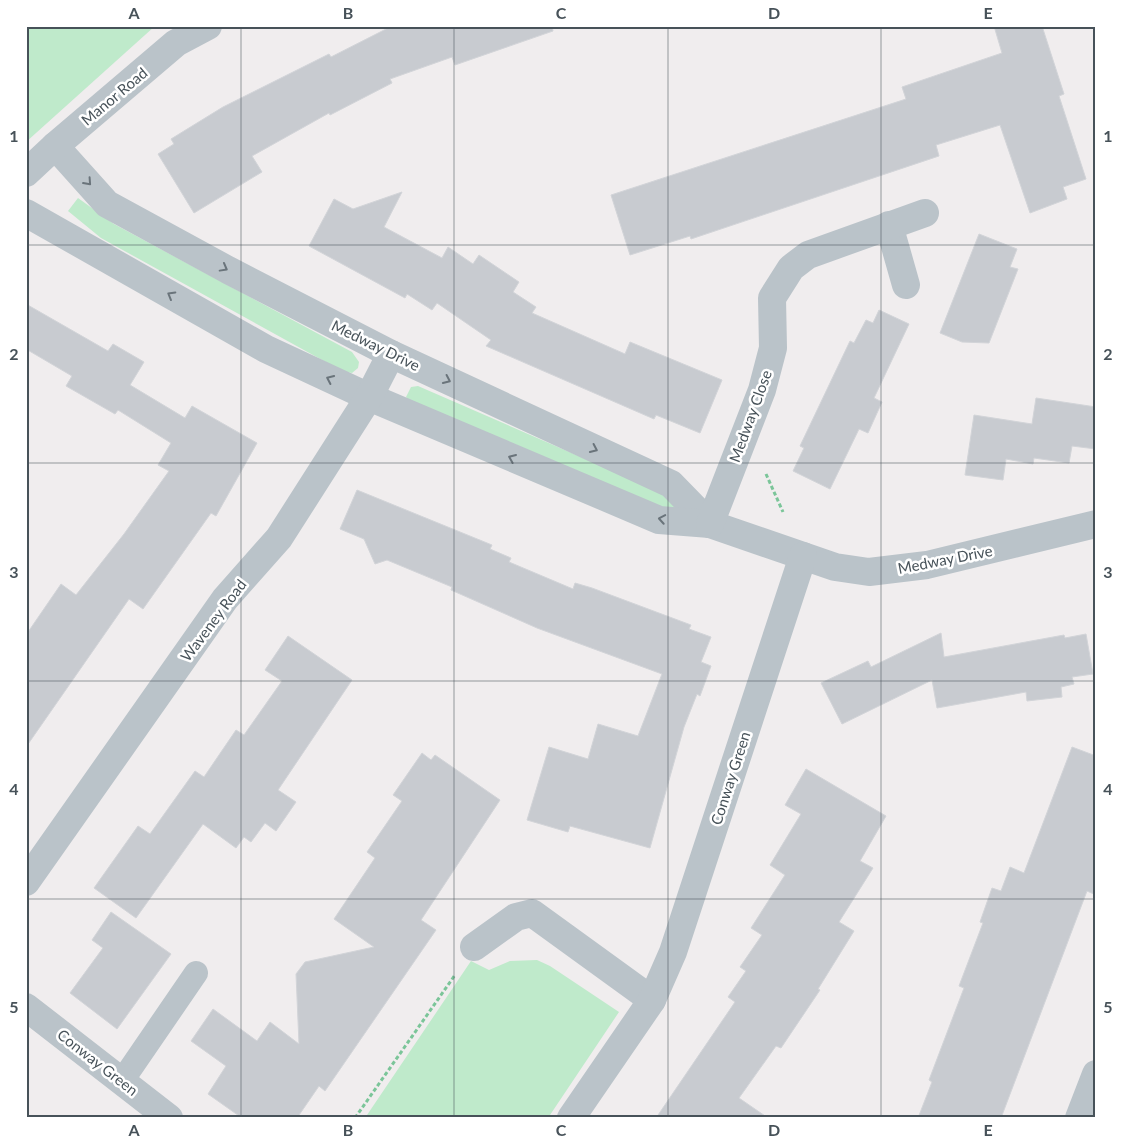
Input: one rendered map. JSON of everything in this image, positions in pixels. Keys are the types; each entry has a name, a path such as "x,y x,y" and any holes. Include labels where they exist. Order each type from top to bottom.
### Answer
{"street":[{"name":"Manor Road","path":"26,174 55,146 176,43 208,26"},
{"name":"Medway Drive","path":"55,146 107,204 228,270 391,354 671,484 710,524"},
{"name":"Medway Drive","path":"26,213 266,349 369,398 658,520 710,524 835,567 869,572 927,565 1096,524"},
{"name":"Medway Close","path":"710,524 762,390 773,348 772,298 791,268 808,255 925,213"},
{"path":"889,225 906,285"},
{"name":"Waveney Road","path":"26,882 225,599 279,538 369,398 391,354"},
{"name":"Conway Green","path":"571,1118 652,1000 673,952 803,556"},
{"path":"474,947 516,917 532,912 652,1000"},
{"name":"Conway Green","path":"26,1007 169,1118"},
{"path":"1079,1118 1096,1074"}],"lane":[{"path":"122,1081 196,973"}],"path":[{"path":"746,430 803,556"},
{"path":"355,1118 474,947"}],"green space":[{"path":"26,26 155,26 26,142"},
{"path":"78,198 114,224 352,352 359,362 358,368 352,373 342,371 101,238 68,211"},
{"path":"418,386 684,502 677,515 410,402 406,397 411,387"},
{"path":"537,960 550,966 619,1012 548,1118 365,1118 471,961 489,970 510,961"}],"building":[{"path":"392,26 552,26 553,31 455,65 452,57 390,79 392,83 330,115 329,113 252,156 262,172 194,213 158,154 174,144 171,139 223,107 329,54 331,57"},
{"path":"994,26 1042,26 1064,94 1059,96 1086,179 1063,187 1067,199 1030,213 1000,125 936,145 939,156 691,239 690,236 630,255 611,195 906,99 902,87 1002,53"},
{"path":"402,192 384,227 442,258 448,247 473,264 479,255 519,282 513,292 536,307 532,313 625,354 630,342 722,380 700,433 656,415 654,419 486,346 491,340 437,303 432,310 407,294 405,298 309,246 334,199 353,209"},
{"path":"979,234 1017,249 1010,267 1018,269 989,343 962,342 940,333"},
{"path":"26,304 108,351 113,344 144,362 130,385 185,418 192,406 257,443 216,516 211,513 143,609 129,599 26,747 26,635 61,584 76,595 124,534 169,471 158,465 171,443 118,410 115,414 66,386 72,376 26,349"},
{"path":"879,310 909,324 874,398 882,402 868,433 859,429 830,489 793,471 804,448 800,446 850,341 854,343 866,320 873,323"},
{"path":"1036,398 1096,407 1096,449 1072,446 1069,463 1034,458 1033,464 1006,459 1003,480 965,475 974,415 1032,424"},
{"path":"357,490 492,545 490,549 511,558 509,562 573,589 575,583 592,588 691,625 689,629 711,637 701,662 711,666 700,696 697,694 684,727 650,848 570,826 568,832 527,820 549,747 588,759 598,724 638,736 662,674 537,628 451,590 452,587 387,560 375,564 364,539 340,529"},
{"path":"941,633 944,657 1064,635 1065,638 1086,634 1093,674 1072,677 1074,684 1061,687 1062,697 1027,701 1026,692 937,708 932,680 842,724 821,683 868,661 871,667"},
{"path":"288,636 352,680 278,790 296,802 276,831 265,823 251,842 244,837 236,848 203,824 136,918 94,888 138,826 150,834 195,771 204,777 236,730 244,735 282,681 265,670"},
{"path":"1072,747 1096,756 1096,895 1087,891 1001,1118 918,1118 932,1082 929,1080 964,988 959,986 983,923 980,922 992,888 1001,891 1010,867 1024,873"},
{"path":"422,753 431,760 435,755 500,800 421,920 436,930 325,1091 319,1086 297,1118 242,1118 208,1094 226,1066 191,1041 213,1009 257,1041 270,1022 299,1044 296,974 305,962 374,947 334,919 375,858 367,852 402,801 393,795"},
{"path":"806,769 886,816 860,861 873,868 839,922 854,931 818,989 820,990 781,1048 776,1046 739,1098 768,1118 656,1118 735,1002 728,997 746,971 740,967 762,935 751,928 785,875 770,865 801,814 785,805"},
{"path":"111,912 171,954 117,1029 70,993 103,948 92,940"}]}
